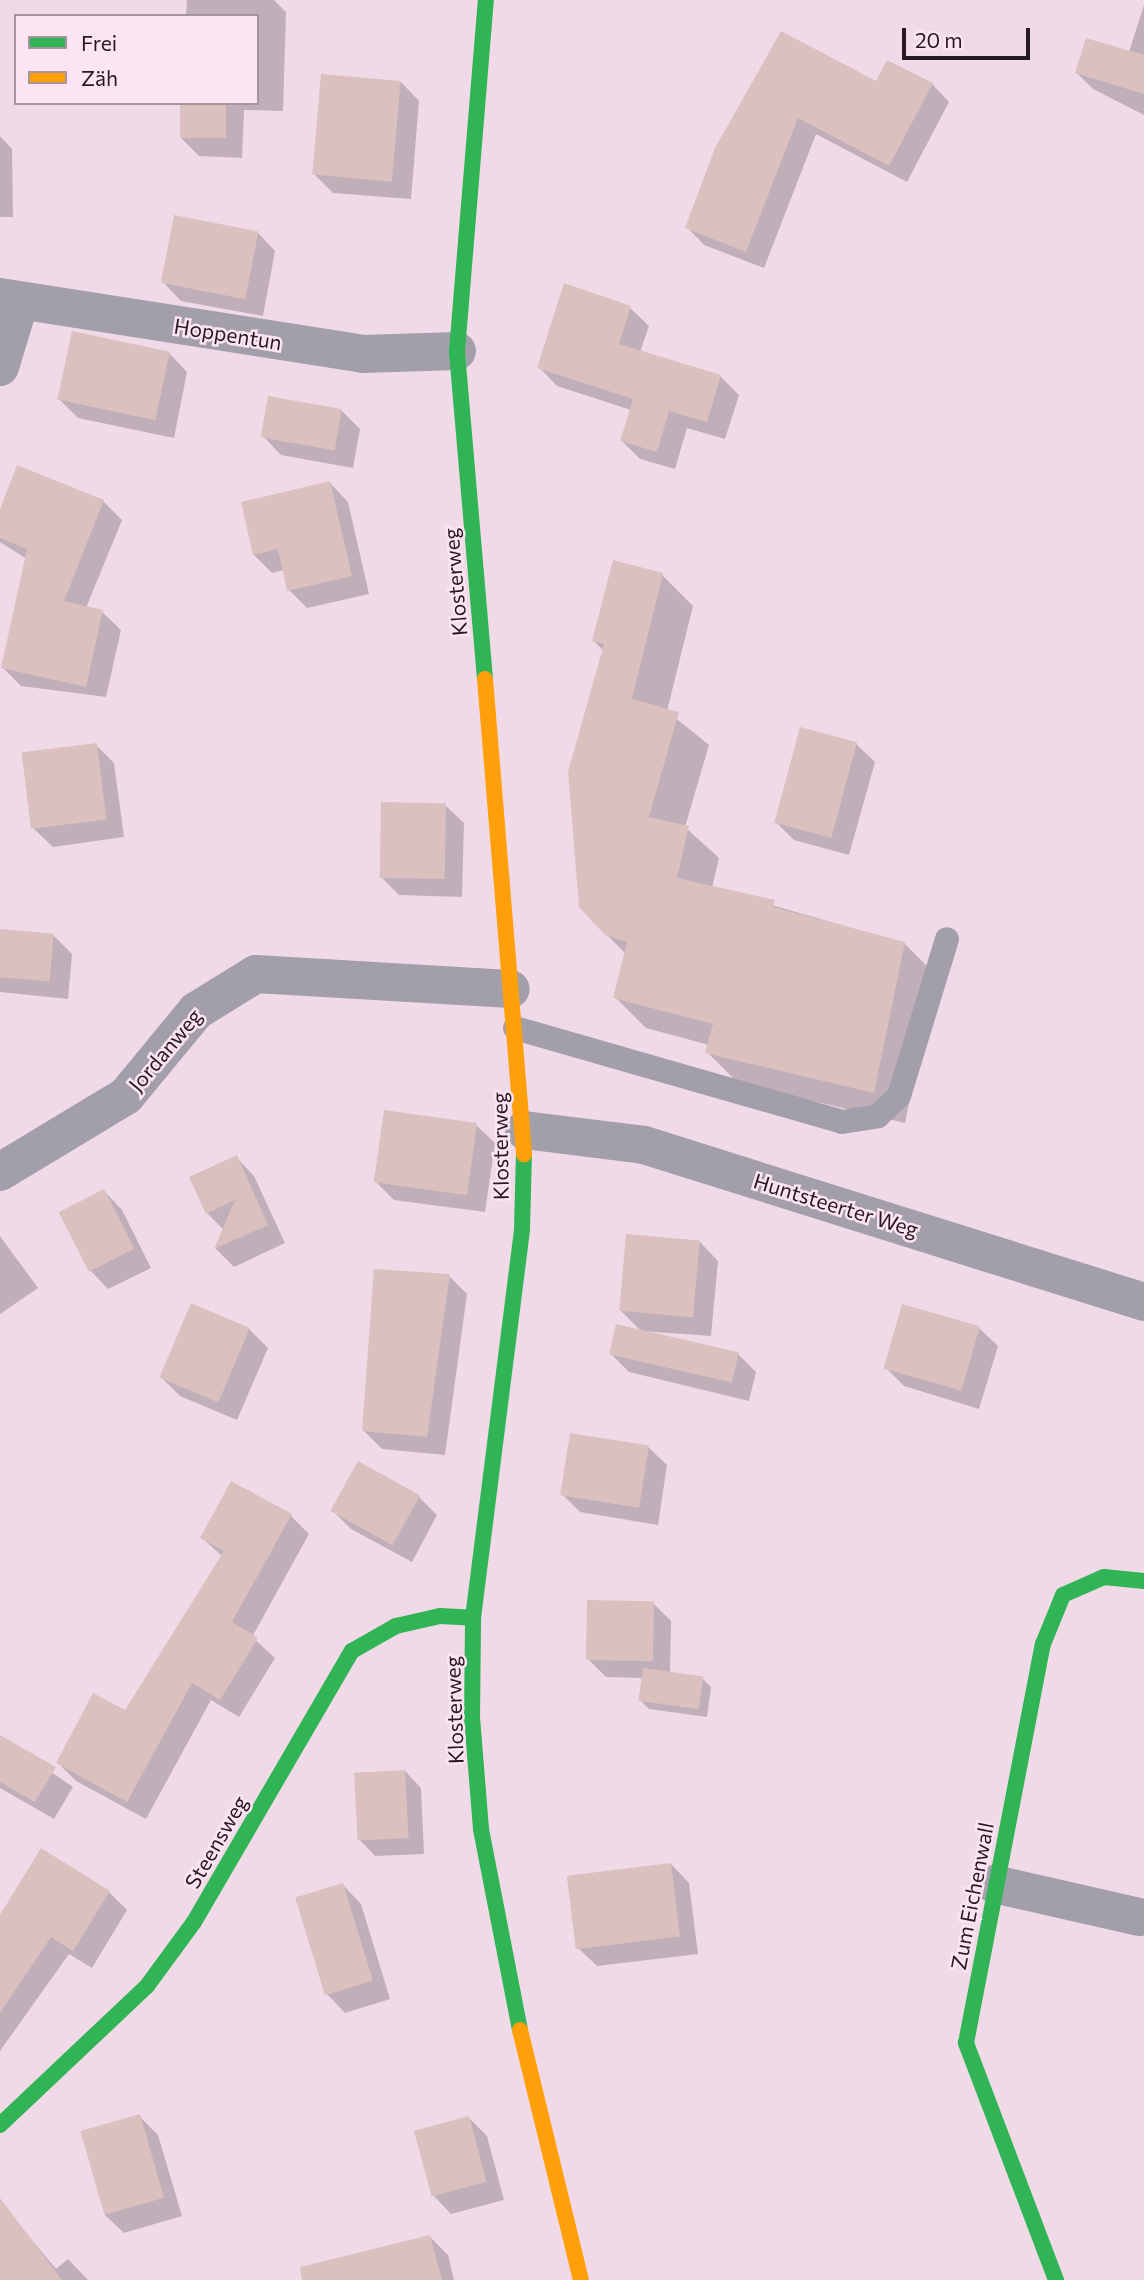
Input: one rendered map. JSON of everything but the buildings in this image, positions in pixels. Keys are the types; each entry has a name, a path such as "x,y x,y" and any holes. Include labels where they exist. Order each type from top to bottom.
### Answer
{"street":[{"name":"Klosterweg","path":"486,0 457,351 524,1130 522,1229 473,1618 481,1829 511,1993 581,2280"},
{"name":"Hoppentun","path":"10,299 363,355 457,351"},
{"path":"0,367 10,299"},
{"name":"Jordanweg","path":"0,1172 126,1096 196,1011 256,974 511,989"},
{"name":"Huntsteerter Weg","path":"524,1130 644,1145 1144,1302"},
{"name":"Zum Eichenwall","path":"1056,2280 966,2043 994,1884 1043,1644 1063,1595 1104,1577 1144,1581"},
{"name":"Steensweg","path":"0,2126 147,1986 194,1922 352,1651 396,1626 440,1616 473,1618"},
{"path":"994,1884 1139,1917"}],"lane":[{"path":"515,1028 842,1122 878,1116 899,1096 947,939"}],"traffic: fast":[{"path":"485,679 457,351 486,0"},
{"path":"520,2030 481,1829 472,1718 473,1618 522,1229 524,1154"},
{"path":"1056,2280 966,2043 1043,1644 1063,1595 1104,1577 1144,1581"},
{"path":"0,2125 147,1986 194,1922 352,1651 396,1626 440,1616 473,1618"}],"traffic: slow":[{"path":"485,679 524,1154"},
{"path":"520,2030 581,2280"}]}
